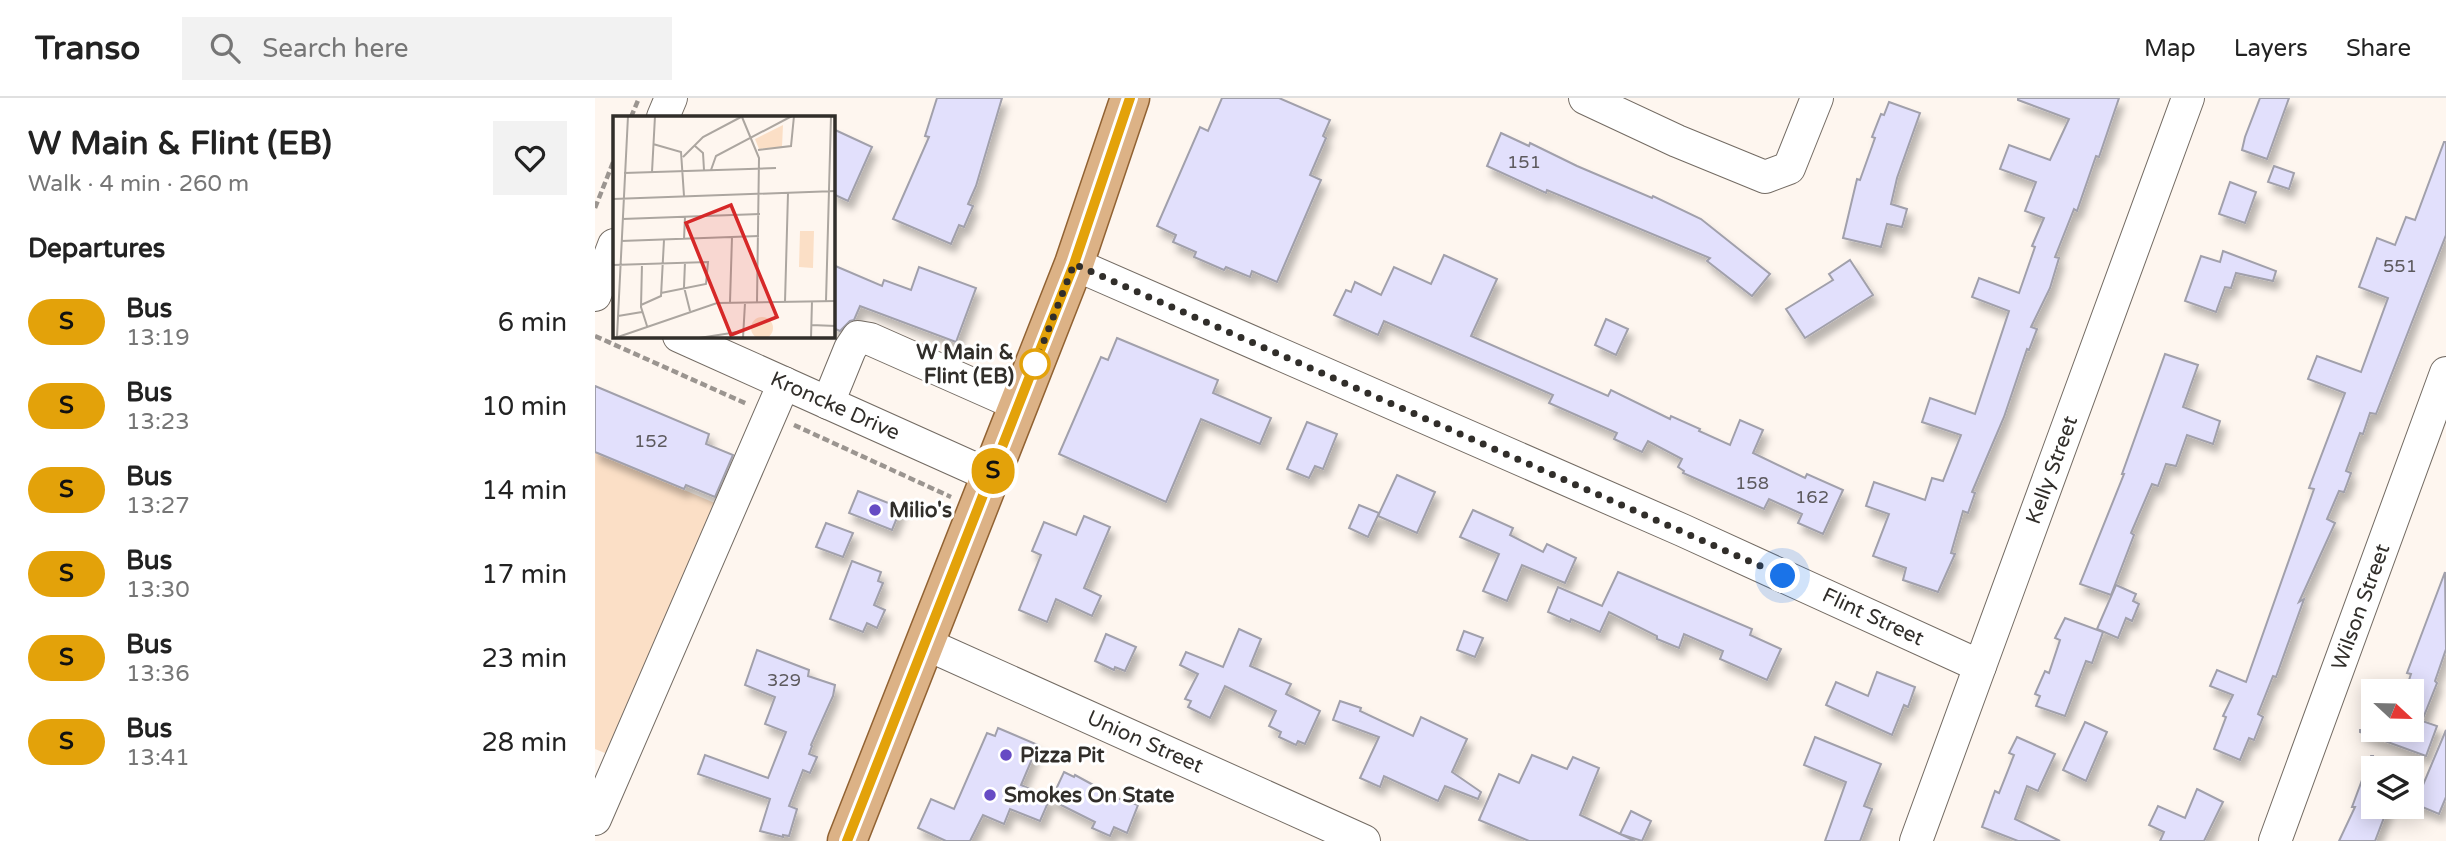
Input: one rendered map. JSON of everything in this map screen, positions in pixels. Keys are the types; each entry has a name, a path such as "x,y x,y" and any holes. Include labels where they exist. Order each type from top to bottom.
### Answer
{"main road":[{"path":"847,841 1074,264 1130,98"}],"street":[{"path":"663,116 671,98"},
{"path":"1585,98 1765,177 1789,168 1818,98"},
{"name":"Kelly Street","path":"1916,841 2188,98"},
{"path":"613,248 595,297 613,306"},
{"name":"Flint Street","path":"1074,264 1682,530 1980,666"},
{"path":"828,403 850,349 859,337 870,339 1019,405"},
{"name":"Kroncke Drive","path":"683,338 991,476"},
{"name":"Wilson Street","path":"2276,841 2446,373"},
{"path":"595,819 784,383"},
{"name":"Union Street","path":"926,644 1364,841"}],"path":[{"path":"631,116 639,98"},
{"path":"595,208 613,163"}],"shaded area":[{"path":"595,452 717,504 610,755 595,749"}],"building":[{"path":"937,98 1002,98 976,186 968,204 973,206 964,227 959,225 951,244 893,219 929,137 925,136"},
{"path":"1222,98 1279,98 1330,120 1323,136 1326,138 1310,175 1321,180 1277,282 1252,271 1250,277 1226,267 1224,270 1194,257 1196,252 1173,242 1176,235 1157,226 1200,127 1208,131"},
{"path":"2018,98 2119,98 2099,157 2096,156 2077,211 2074,209 2055,257 2059,258 2050,288 2031,327 2037,329 1972,492 1975,493 1968,513 1963,511 1951,553 1955,554 1938,592 1903,580 1906,568 1873,556 1889,514 1866,506 1874,482 1925,500 1932,478 1943,481 1961,435 1922,422 1930,398 1975,414 2009,311 1972,297 1979,278 2019,293 2035,247 2032,246 2044,218 2025,211 2036,182 2000,169 2009,145 2050,160 2069,119"},
{"path":"2260,98 2289,98 2267,159 2242,150"},
{"path":"1889,102 1920,113 1897,178 1891,204 1907,209 1902,227 1887,224 1881,247 1843,238 1857,179 1860,180 1875,138 1872,137"},
{"path":"835,130 872,147 848,201 835,195"},
{"path":"1501,133 1529,146 1530,143 1701,219 1770,274 1752,296 1707,261 1710,258 1547,190 1546,193 1487,166"},
{"path":"2444,142 2446,235 2376,414 2370,413 2363,434 2360,433 2346,471 2351,473 2344,492 2339,491 2327,519 2335,523 2299,602 2304,599 2276,677 2273,676 2258,714 2263,717 2254,740 2249,738 2240,760 2214,749 2226,717 2223,716 2233,695 2210,686 2217,670 2246,682 2314,489 2309,488 2345,393 2308,379 2317,356 2361,372 2388,298 2359,287 2377,238 2395,245 2406,217 2415,220"},
{"path":"2274,166 2294,173 2289,189 2268,182"},
{"path":"2230,182 2256,192 2245,223 2219,214"},
{"path":"2223,251 2276,271 2273,281 2236,273 2231,288 2225,287 2216,312 2185,301 2201,256 2220,262"},
{"path":"1444,255 1497,279 1471,336 1608,396 1611,390 1730,445 1740,420 1763,430 1753,453 1805,478 1807,474 1843,490 1823,534 1798,523 1802,514 1769,499 1764,509 1683,473 1678,467 1682,459 1648,441 1642,452 1614,439 1617,433 1549,403 1553,395 1384,321 1378,335 1334,315 1346,290 1351,292 1355,282 1381,295 1394,267 1431,284"},
{"path":"1850,260 1873,295 1805,338 1786,309 1833,280 1829,274"},
{"path":"835,266 882,286 884,280 911,290 919,267 976,288 956,342 860,306 854,320 840,331 835,329"},
{"path":"1606,319 1628,329 1616,355 1595,345"},
{"path":"1117,338 1218,380 1213,393 1271,418 1260,444 1201,419 1166,502 1059,454 1101,357 1108,360"},
{"path":"2165,354 2198,365 2183,407 2220,421 2213,444 2187,435 2176,466 2166,464 2158,486 2152,484 2131,533 2134,535 2111,595 2080,584 2124,474"},
{"path":"595,386 709,434 706,444 733,455 715,497 686,485 684,489 595,452"},
{"path":"1307,422 1337,434 1323,469 1315,466 1309,478 1287,469"},
{"path":"1397,475 1435,492 1417,533 1378,516"},
{"name":"Milio's","path":"858,491 901,508 892,530 849,513"},
{"path":"1359,505 1379,513 1368,537 1349,528"},
{"path":"1473,510 1513,528 1510,535 1543,552 1547,544 1576,558 1565,583 1522,565 1507,601 1483,591 1499,554 1460,537"},
{"path":"1084,516 1110,527 1084,588 1101,596 1092,616 1056,599 1047,622 1019,610 1041,555 1032,551 1044,522 1076,535"},
{"path":"826,523 853,533 843,557 816,547"},
{"path":"852,561 881,572 878,581 883,583 874,605 885,610 877,628 867,623 863,632 830,619"},
{"path":"1618,572 1752,629 1750,635 1781,649 1767,680 1720,659 1723,651 1684,634 1679,648 1609,612 1600,632 1548,612 1558,587 1602,606"},
{"path":"2445,572 2446,649 2424,716 2424,679 2409,679 2411,674 2407,673"},
{"path":"2116,585 2136,594 2133,601 2139,604 2132,621 2126,618 2118,638 2097,629"},
{"path":"2065,618 2103,632 2092,663 2086,661 2065,716 2036,706 2040,696 2035,694 2045,671 2049,673 2060,640 2055,638"},
{"path":"1239,629 1261,639 1250,666 1291,684 1286,694 1320,711 1305,744 1298,741 1296,745 1279,737 1281,732 1269,726 1276,711 1225,686 1210,718 1188,707 1191,701 1185,699 1198,674 1180,665 1186,652 1223,667"},
{"path":"1464,631 1483,638 1475,657 1457,650"},
{"path":"1106,634 1136,647 1125,671 1115,667 1114,670 1095,661"},
{"path":"757,650 809,670 808,676 835,685 833,696 811,745 809,754 817,757 810,773 803,770 789,806 797,809 789,836 783,837 760,831 770,799 698,774 705,755 768,778 786,732 765,724 775,697 745,685"},
{"path":"1877,672 1915,687 1908,707 1904,705 1892,735 1826,705 1836,682 1868,696"},
{"path":"1340,701 1361,708 1360,711 1413,736 1421,717 1467,739 1452,772 1481,792 1478,799 1445,786 1438,801 1384,776 1380,787 1360,778 1379,737 1333,720"},
{"path":"2085,722 2107,732 2086,781 2063,770"},
{"path":"2424,722 2437,726 2426,756 2388,742 2424,742"},
{"path":"998,728 1038,745 1021,785 1050,798 1040,821 1010,809 1004,824 983,815 970,841 946,841 918,828 931,799 954,809 987,733 995,736"},
{"path":"2446,730 2446,797 2439,814 2424,808 2424,783"},
{"path":"1815,737 1881,764 1864,806 1872,809 1860,841 1825,841 1846,782 1804,765"},
{"path":"2017,737 2055,754 2038,791 2027,786 2015,819 2060,841 2018,841 1982,827 1995,791 1999,793 2014,755 2009,753"},
{"path":"1532,755 1567,769 1573,757 1599,768 1580,815 1635,841 1529,841 1479,820 1499,774 1519,783"},
{"path":"1064,772 1074,777 1075,775 1117,798 1138,805 1127,833 1114,827 1110,836 1092,828 1095,822 1051,800"},
{"path":"2361,783 2361,819 2383,819 2375,841 2339,841 2355,807 2352,807"},
{"path":"2197,789 2223,802 2204,841 2160,841 2164,832 2149,825 2158,806 2185,818"},
{"path":"1631,811 1651,821 1642,841 1620,834"}],"bus line":[{"name":"S","path":"847,841 1074,264 1130,98"}],"place":[{"name":"W Main & Flint (EB)","path":"1035,364"},
{"name":"Milio's","path":"875,510"},
{"name":"Pizza Pit","path":"1006,755"},
{"name":"Smokes On State","path":"990,795"}],"route":[{"path":"1035,364 1074,264 1783,576"}]}
